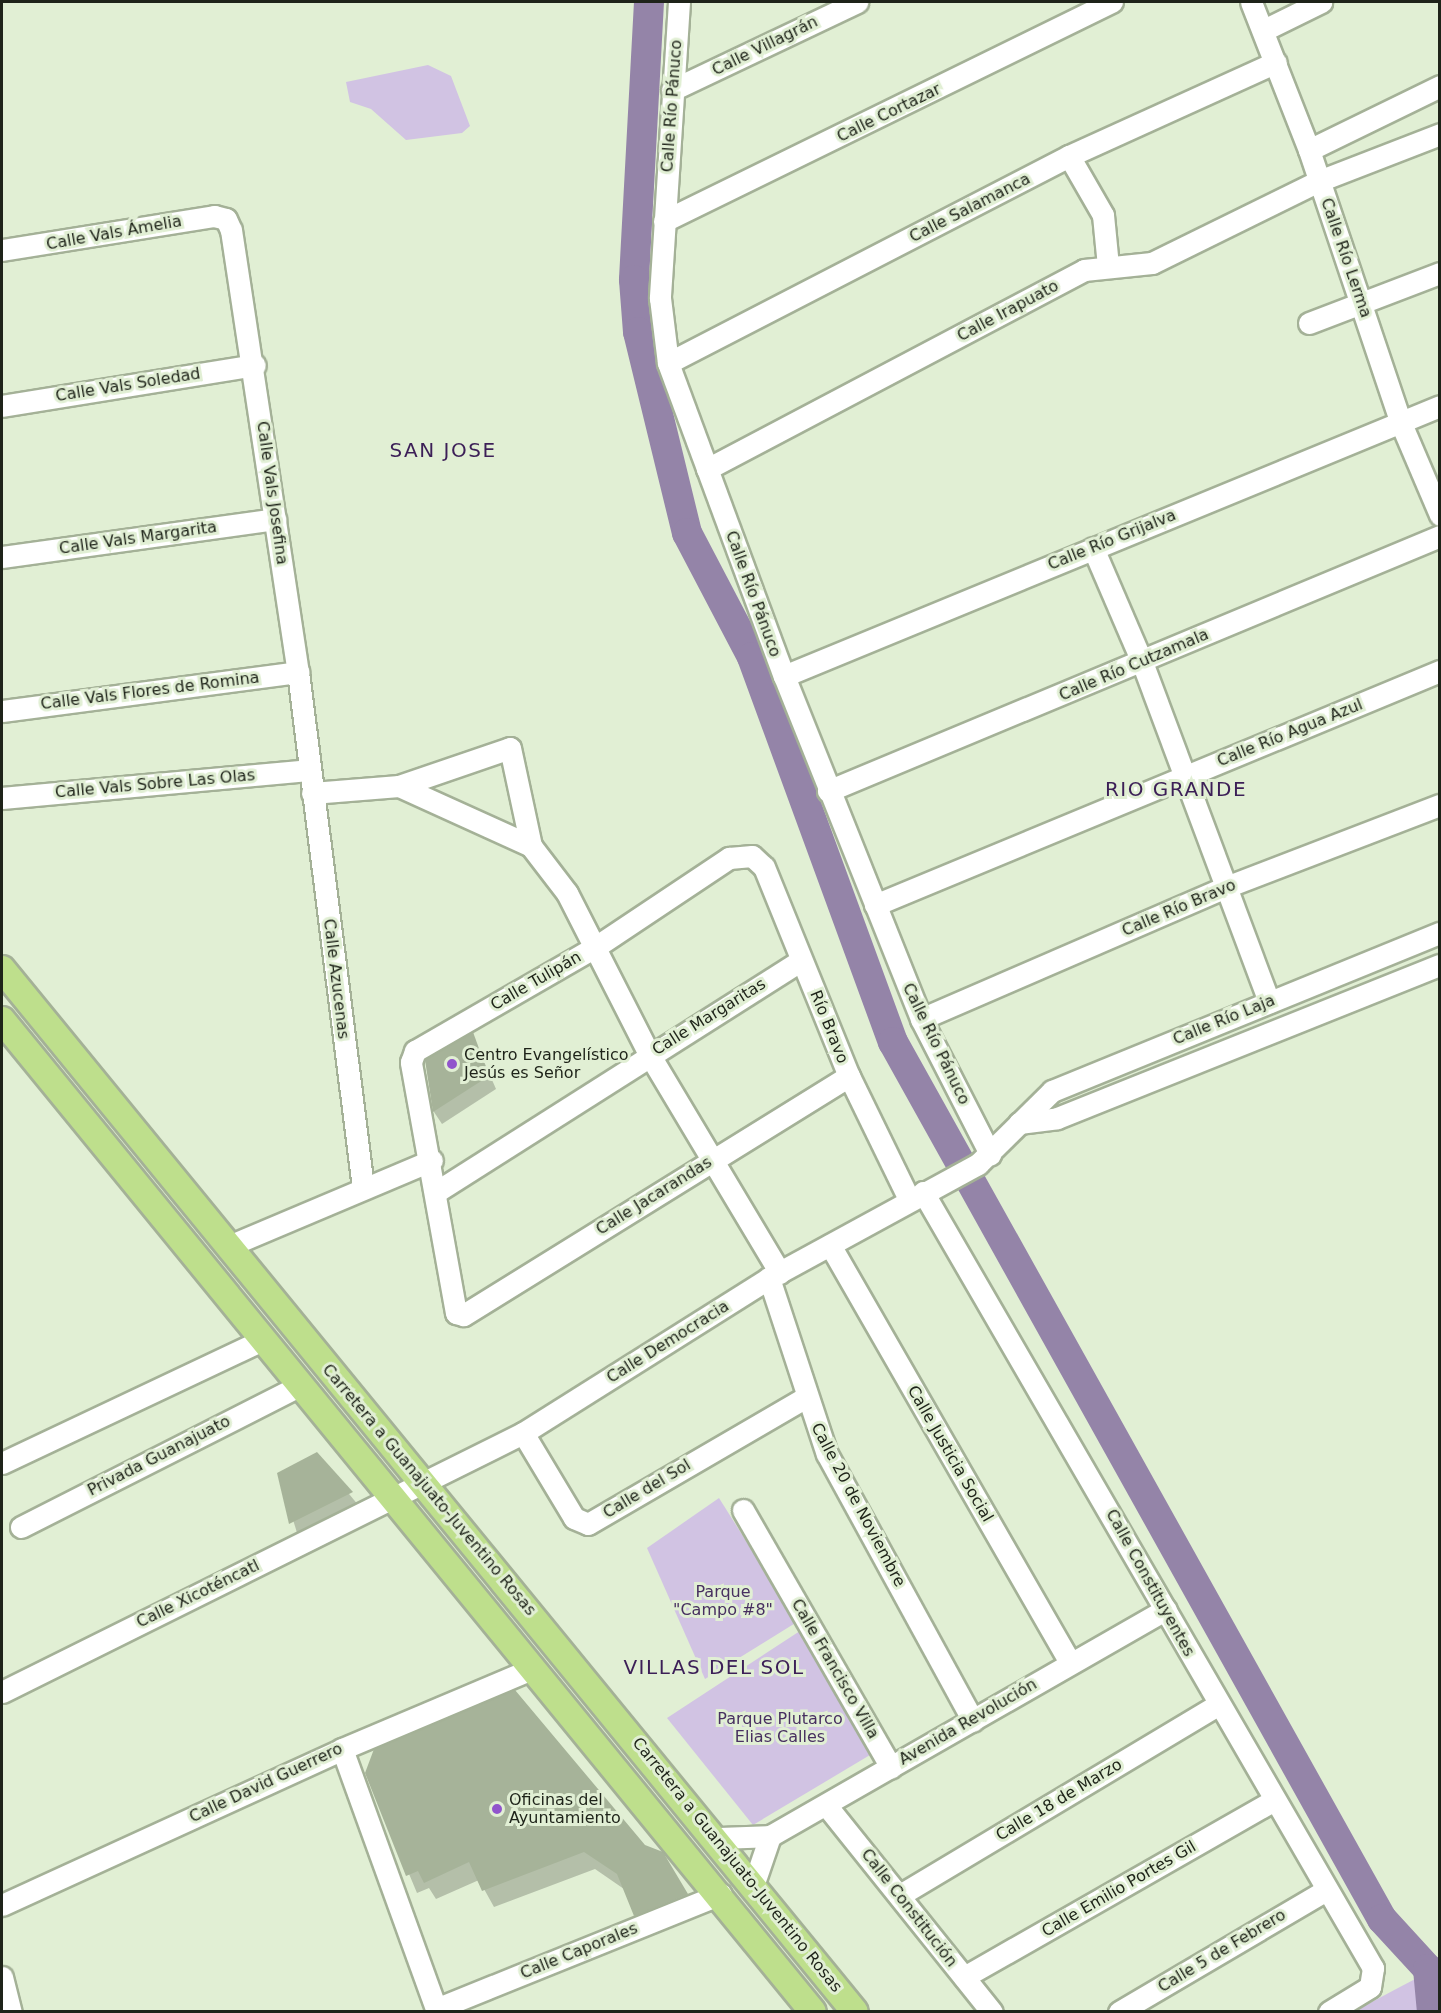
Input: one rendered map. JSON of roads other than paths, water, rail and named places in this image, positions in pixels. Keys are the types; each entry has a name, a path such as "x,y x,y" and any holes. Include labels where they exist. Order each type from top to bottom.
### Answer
{"main road":[{"name":"Carretera a Guanajuato-Juventino Rosas","path":"2,969 231,1245 421,1485 620,1720 855,2012"},
{"name":"Carretera a Guanajuato-Juventino Rosas","path":"2,1020 262,1340 297,1387 394,1496 721,1894 813,2012"},
{"path":"54,1084 80,1063"},
{"path":"595,1742 620,1720"}],"street":[{"name":"Calle Río Pánuco","path":"679,2 660,298 668,363 828,791 921,1018 984,1159"},
{"name":"Calle Villagrán","path":"672,90 857,2"},
{"name":"Calle Cortazar","path":"664,220 1112,2"},
{"name":"Calle Río Lerma","path":"1251,2 1264,30 1309,150 1363,303 1400,421 1440,515"},
{"path":"1264,30 1321,2"},
{"name":"Calle Salamanca","path":"668,363 1069,156 1276,62"},
{"path":"1309,150 1440,86"},
{"name":"Calle Irapuato","path":"707,469 1084,270 1152,263 1319,181 1440,134"},
{"path":"1069,156 1103,215 1108,266"},
{"name":"Calle Vals Ámelia","path":"2,250 214,216 225,219"},
{"name":"Calle Vals Josefina","path":"225,219 255,365 298,672 309,770"},
{"path":"1309,323 1440,273"},
{"name":"Calle Vals Soledad","path":"2,406 255,365"},
{"name":"Calle Río Grijalva","path":"784,676 1440,406"},
{"name":"Calle Vals Margarita","path":"2,557 275,519"},
{"name":"Calle Río Cutzamala","path":"828,791 1440,536"},
{"path":"1093,548 1142,662 1182,777 1269,1002"},
{"name":"Calle Río Agua Azul","path":"875,905 1440,671"},
{"name":"Calle Vals Flores de Romina","path":"2,711 298,672"},
{"path":"312,793 399,786 510,748 531,846"},
{"name":"Calle Azucenas","path":"309,770 363,1187"},
{"name":"Calle Vals Sobre Las Olas","path":"2,798 309,770"},
{"path":"399,786 531,846"},
{"name":"Calle Río Bravo","path":"921,1018 1226,887 1440,805"},
{"name":"Calle 20 de Noviembre","path":"531,846 553,870 597,946 649,1054 775,1276 806,1397 827,1454 974,1721"},
{"name":"Calle Tulipán","path":"432,1160 411,1062 415,1051 597,946 729,858 752,856"},
{"name":"Río Bravo","path":"752,856 764,867 849,1076 924,1192"},
{"name":"Calle Río Laja","path":"924,1192 984,1159 1052,1091 1440,933"},
{"name":"Calle Margaritas","path":"436,1192 649,1054 801,960"},
{"name":"Calle Río Laja","path":"1019,1123 1057,1118 1440,965"},
{"name":"Calle Jacarandas","path":"436,1192 459,1316 849,1076"},
{"path":"231,1245 363,1187 432,1160 436,1192"},
{"name":"Calle Democracia","path":"394,1496 421,1485 523,1433 775,1276 924,1192"},
{"name":"Calle Constituyentes","path":"924,1192 1166,1609 1217,1705 1375,1975 1370,1987 1329,2012"},
{"name":"Calle Justicia Social","path":"830,1245 1071,1662"},
{"path":"2,1463 262,1340"},
{"name":"Privada Guanajuato","path":"21,1527 297,1387"},
{"name":"Calle del Sol","path":"523,1433 574,1518 588,1524 806,1397"},
{"name":"Calle Xicoténcatl","path":"2,1692 394,1496"},
{"name":"Calle Francisco Villa","path":"742,1510 891,1767"},
{"name":"Avenida Revolución","path":"716,1838 770,1836 1166,1609"},
{"name":"Calle David Guerrero","path":"2,1905 342,1749 534,1668"},
{"name":"Calle 18 de Marzo","path":"900,1895 1217,1705"},
{"path":"342,1749 437,2010"},
{"name":"Calle Emilio Portes Gil","path":"964,1977 1274,1800"},
{"name":"Calle Constitución","path":"826,1805 992,2012"},
{"path":"753,1886 770,1836"},
{"name":"Calle 5 de Febrero","path":"1119,2012 1326,1890"},
{"name":"Calle Caporales","path":"437,2010 721,1894"},
{"path":"2,1977 11,2012"}],"waterway":[{"path":"649,2 634,280 638,332 687,533 752,657 893,1042 1382,1919 1428,1969 1432,2012"}],"place":[{"name":"Centro Evangelístico Jesús es Señor","path":"452,1064"},
{"name":"Oficinas del Ayuntamiento","path":"497,1809"}],"district":[{"name":"SAN JOSE","path":"443,450"},
{"name":"RIO GRANDE","path":"1176,789"},
{"name":"VILLAS DEL SOL","path":"714,1667"}],"park label":[{"name":"Parque \"Campo #8\"","path":"723,1601"},
{"name":"Parque Plutarco Elias Calles","path":"780,1728"}]}
